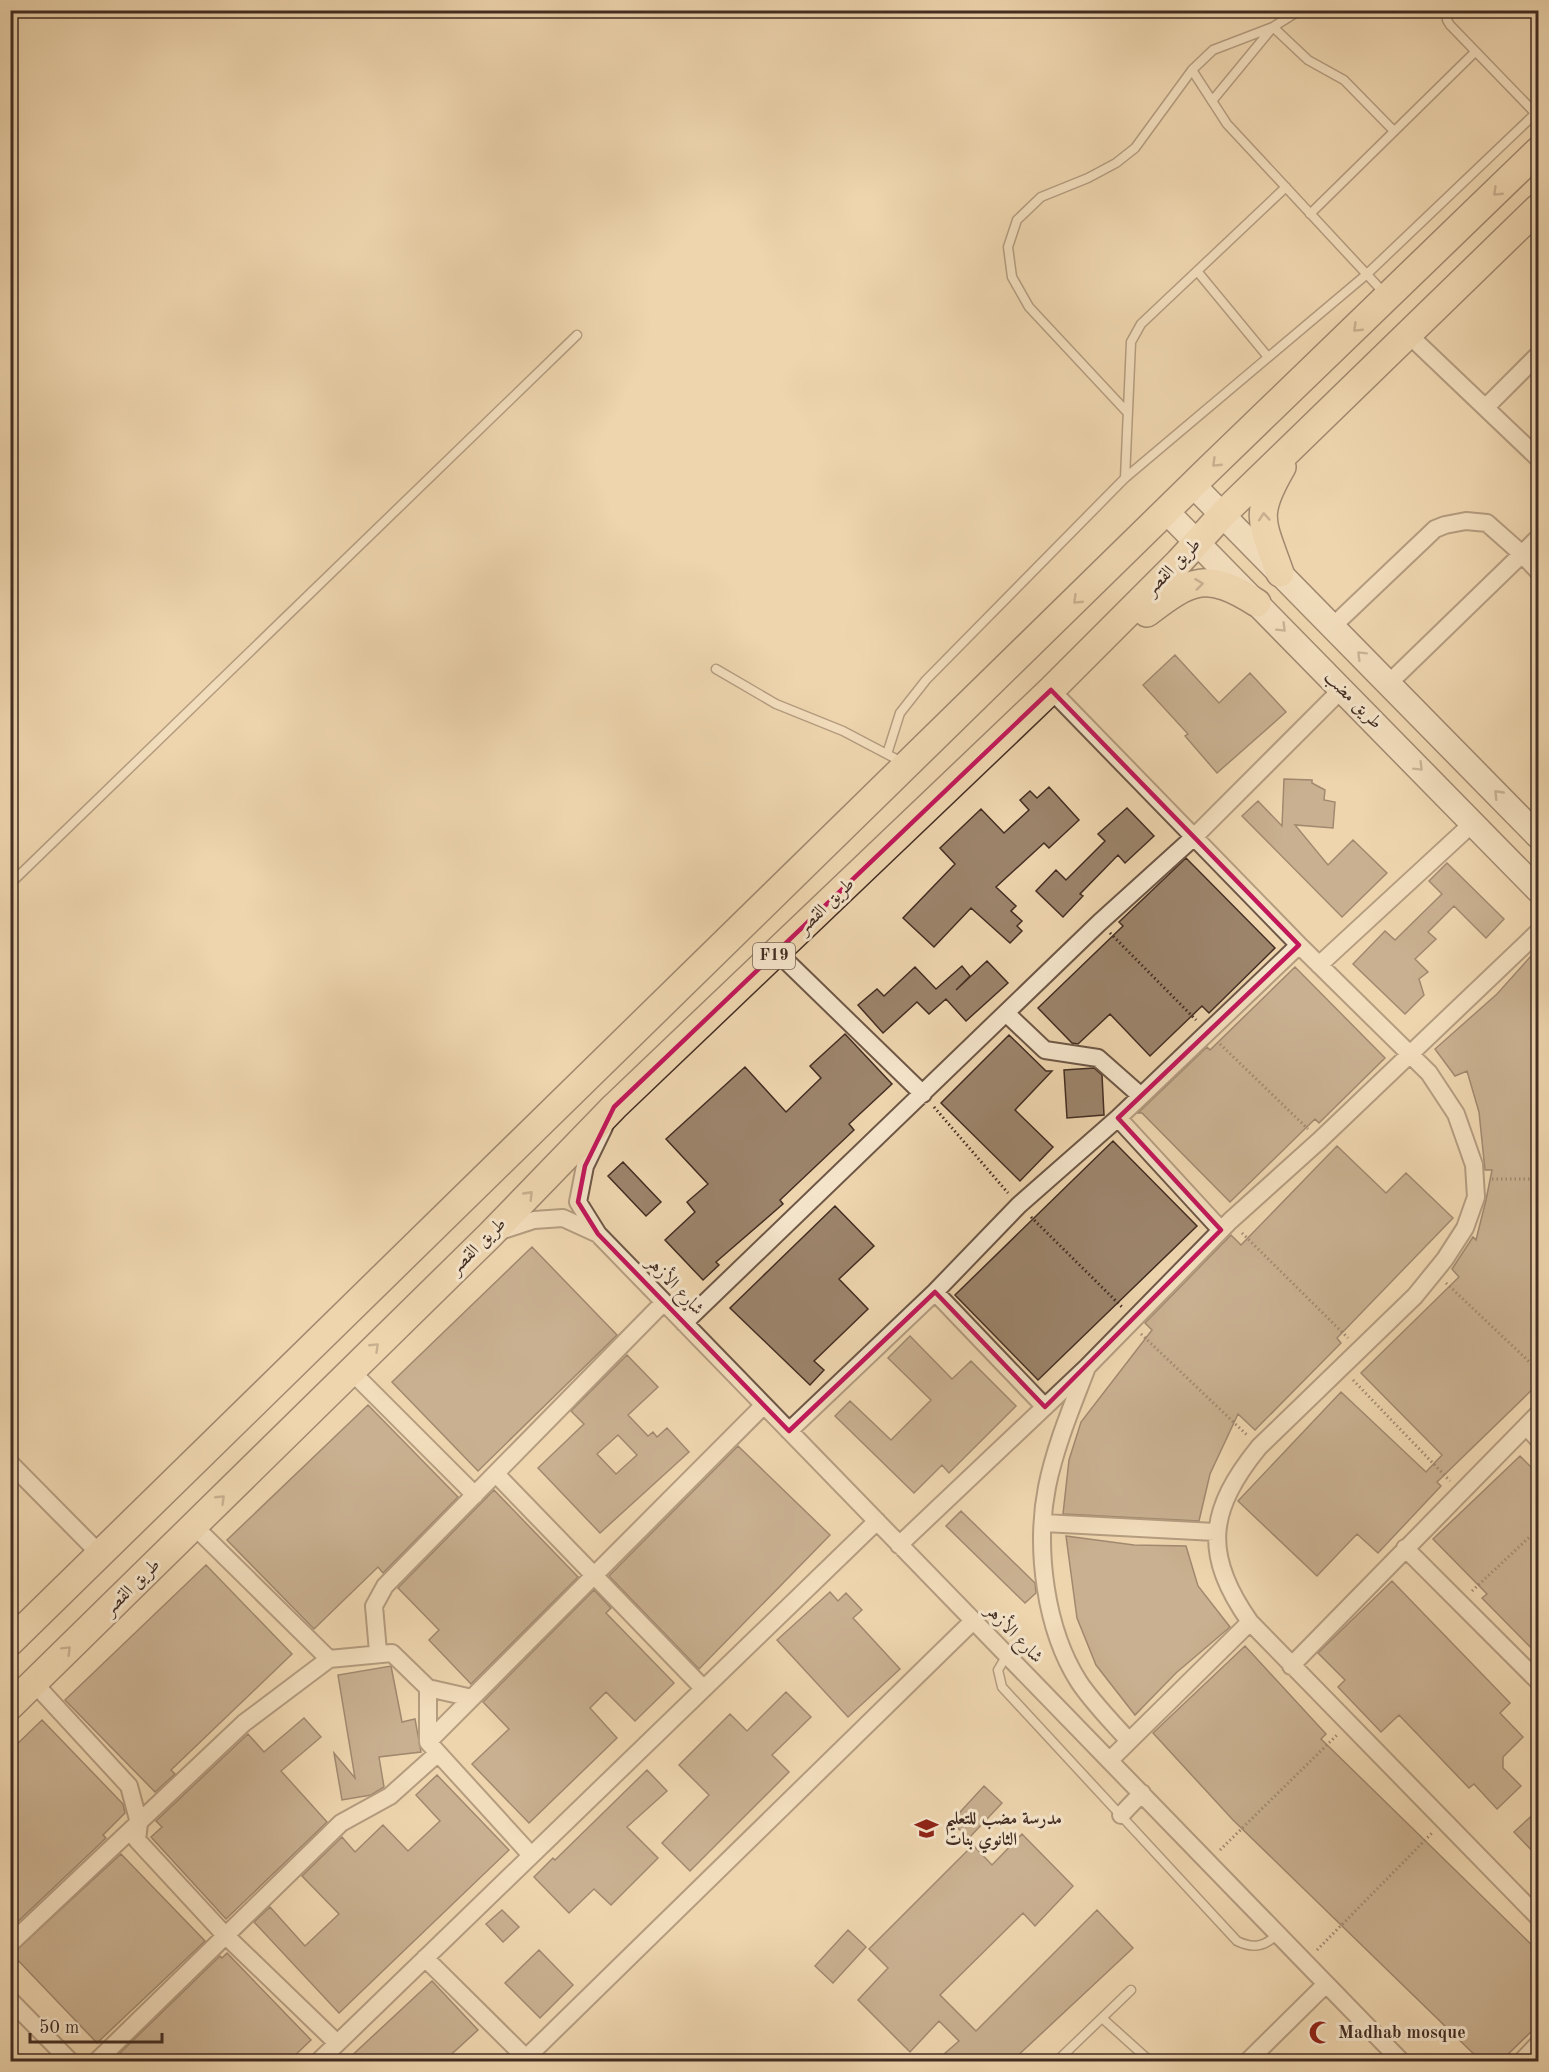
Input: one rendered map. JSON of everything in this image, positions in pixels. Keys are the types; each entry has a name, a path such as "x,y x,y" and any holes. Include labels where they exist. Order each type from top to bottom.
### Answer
{"main road":[{"name":"F19","path":"10,1642 897,759 1167,512 1539,151"},
{"name":"طريق القصر","path":"10,1706 490,1235 614,1107 778,953 1051,690 1223,514 1539,208"},
{"path":"1280,573 1263,522 1263,508 1266,496 1295,444"},
{"name":"طريق مضب","path":"1194,486 1539,836"},
{"name":"طريق مضب","path":"1167,512 1539,890"},
{"path":"1080,661 1175,592 1193,583 1214,583 1235,589 1257,603"}],"street":[{"path":"1409,334 1539,458"},
{"path":"1486,407 1539,355"},
{"path":"1333,626 1435,529 1445,525 1466,521 1487,523 1539,571"},
{"path":"1389,683 1539,538"},
{"path":"684,1323 1099,923 1194,837 1342,689"},
{"path":"1051,690 1299,945 1429,1073 1456,1114 1474,1165 1476,1197 1465,1228 1445,1260 1433,1271 1414,1296 1259,1447 1246,1463 1222,1504 1215,1532 1221,1568 1250,1622 1443,1822 1539,1917"},
{"path":"1319,965 1474,822"},
{"path":"900,1545 1087,1366 1226,1226 1539,932"},
{"path":"789,1431 935,1292 1019,1205 1118,1118 1299,945"},
{"path":"778,953 923,1094"},
{"path":"1007,1014 1045,1050 1098,1058 1141,1096"},
{"name":"شارع الأزهر","path":"614,1107 585,1166 579,1191 578,1202 598,1234 1402,2061"},
{"path":"1118,1118 1226,1226"},
{"name":"شارع الأزهر","path":"490,1235 534,1220 548,1218 563,1218 598,1234"},
{"path":"935,1292 1045,1407"},
{"path":"378,1653 374,1606 377,1597 664,1302"},
{"path":"1087,1366 1057,1446 1047,1489 1044,1523 1048,1597 1066,1657 1086,1692 1129,1741"},
{"path":"351,1371 476,1495"},
{"path":"96,2061 224,1934 341,1823 390,1796 472,1698 764,1405"},
{"path":"1291,1666 1539,1414"},
{"path":"1526,1426 1539,1438"},
{"path":"10,1463 100,1554"},
{"path":"496,1474 703,1688"},
{"path":"318,2061 877,1521"},
{"path":"1044,1523 1215,1532"},
{"path":"194,1526 328,1659"},
{"path":"1405,1548 1459,1604 1539,1680"},
{"path":"425,1958 528,2060 974,1621"},
{"path":"1110,1760 1250,1622"},
{"path":"10,1944 244,1723 328,1659 378,1653 394,1654 428,1688 472,1698"},
{"path":"34,1683 129,1786 139,1823 137,1840 224,1934 337,2043"},
{"path":"428,1688 433,1747 531,1855"},
{"path":"1121,1815 1142,1793"},
{"path":"1247,2061 1326,1984"},
{"path":"10,2000 71,2061"},
{"path":"1521,2061 1539,2044"}],"lane":[{"path":"1126,412 1029,307 1012,277 1008,246 1017,220 1041,197 1116,164 1134,148 1192,70 1213,50 1274,27 1300,10"},
{"path":"716,669 776,704 843,731 897,759 900,713 926,681 1125,478 1367,274 1538,114 1450,25 1447,20 1449,10"},
{"path":"1212,102 1274,27"},
{"path":"1274,27 1308,60 1344,80 1394,131"},
{"path":"1310,214 1475,52"},
{"path":"1192,70 1227,124 1388,297"},
{"path":"1125,478 1126,412 1131,342 1141,324 1286,188"},
{"path":"1197,271 1268,357"},
{"path":"10,884 577,335"},
{"path":"1007,1655 998,1670 1002,1687 1237,1941 1245,1945 1263,1945 1277,1934"},
{"path":"1056,2061 1131,1990"},
{"path":"1102,2018 1151,2061"}],"path":[{"path":"1099,923 1320,1140"},
{"path":"923,1094 1019,1205 1259,1447"},
{"path":"1475,1179 1539,1179"},
{"path":"1226,1226 1360,1349"},
{"path":"1433,1271 1539,1370"},
{"path":"1341,1368 1461,1492"},
{"path":"1459,1604 1539,1529"},
{"path":"1208,1862 1348,1724"},
{"path":"1305,1962 1443,1822"}],"highlighted area":[{"path":"1051,690 1299,945 1118,1118 1221,1230 1045,1407 935,1292 789,1431 598,1234 578,1202 585,1166 614,1107"}],"building":[{"path":"1175,655 1219,703 1250,673 1286,712 1217,773 1185,736 1188,734 1143,685"},
{"path":"1284,779 1312,780 1312,783 1325,790 1324,800 1335,802 1333,828 1295,825 1328,865 1353,840 1387,873 1342,917 1242,816 1258,801 1282,826"},
{"path":"1049,787 1079,820 1049,848 1044,843 996,887 1016,906 1011,911 1022,921 1017,926 1022,931 1010,943 971,908 934,947 903,918 955,864 940,848 981,809 1004,833 1029,810 1020,800 1030,791 1037,798"},
{"path":"1127,808 1154,836 1125,863 1118,855 1080,894 1083,896 1063,917 1036,891 1056,870 1066,880 1105,841 1098,834"},
{"path":"1186,858 1275,948 1209,1013 1202,1006 1150,1056 1110,1014 1078,1044 1072,1043 1038,1008 1123,926 1119,922"},
{"path":"1447,863 1504,919 1486,938 1454,906 1428,932 1436,939 1415,959 1428,972 1419,979 1424,995 1405,1014 1353,964 1385,931 1395,940 1442,894 1429,881"},
{"path":"1539,947 1539,1383 1437,1482 1441,1486 1378,1553 1357,1534 1317,1576 1238,1501 1341,1392 1426,1472 1442,1455 1361,1373 1459,1277 1452,1269 1473,1237 1476,1240 1486,1200 1492,1170 1485,1170 1479,1112 1467,1071 1455,1076 1435,1049 1497,994"},
{"path":"987,961 1008,983 966,1021 946,999 929,1014 917,1002 883,1033 858,1005 877,989 884,996 915,967 936,989 962,966 970,976 956,990"},
{"path":"1295,967 1385,1058 1319,1123 1315,1119 1230,1202 1142,1113 1138,1113 1207,1047 1210,1050"},
{"path":"845,1034 892,1084 849,1124 854,1130 780,1200 783,1204 716,1262 719,1265 703,1280 665,1240 695,1212 687,1202 708,1184 666,1139 745,1067 786,1112 821,1078 810,1066"},
{"path":"1009,1035 1046,1071 1052,1071 1015,1110 1053,1147 1020,1181 941,1103"},
{"path":"1094,1068 1102,1075 1104,1115 1067,1118 1064,1070"},
{"path":"1113,1141 1197,1226 1038,1380 955,1295"},
{"path":"1337,1146 1386,1193 1406,1173 1453,1218 1337,1338 1341,1343 1255,1430 1238,1414 1210,1474 1199,1521 1063,1514 1069,1460 1081,1422 1152,1330 1145,1323 1231,1235 1241,1245"},
{"path":"623,1162 661,1202 646,1216 608,1176"},
{"path":"835,1206 874,1246 839,1279 868,1309 814,1361 824,1370 810,1385 730,1308"},
{"path":"532,1247 617,1335 478,1471 392,1382"},
{"path":"910,1336 952,1379 971,1361 1016,1406 949,1473 942,1465 914,1493 835,1416 850,1401 891,1440 931,1400 888,1358"},
{"path":"627,1355 658,1387 628,1415 648,1436 653,1432 657,1437 667,1428 689,1452 600,1533 538,1468 584,1424 571,1411","holes":["618,1435 637,1455 616,1474 597,1454"]},
{"path":"368,1405 458,1497 383,1573 378,1567 314,1629 227,1540"},
{"path":"738,1446 830,1535 699,1669 609,1576"},
{"path":"1520,1456 1539,1475 1539,1656 1482,1598 1487,1594 1433,1539"},
{"path":"494,1490 578,1577 471,1684 429,1640 439,1630 398,1588"},
{"path":"961,1511 1035,1583 1036,1593 1025,1603 946,1526"},
{"path":"1066,1536 1134,1545 1186,1546 1198,1586 1230,1627 1176,1673 1135,1715 1096,1665 1077,1618"},
{"path":"206,1565 292,1654 171,1770 175,1774 155,1792 65,1700"},
{"path":"1392,1581 1510,1703 1500,1713 1523,1737 1503,1757 1503,1768 1521,1786 1497,1809 1474,1784 1469,1788 1399,1715 1381,1732 1338,1687 1345,1680 1318,1653"},
{"path":"594,1590 611,1608 606,1613 674,1683 635,1721 606,1692 590,1708 617,1738 529,1823 472,1764 509,1729 483,1702"},
{"path":"830,1592 838,1601 846,1593 862,1610 853,1618 900,1669 848,1717 777,1640"},
{"path":"1245,1646 1326,1734 1321,1739 1539,1952 1539,2024 1501,2061 1481,2061 1233,1820 1153,1733"},
{"path":"391,1666 402,1722 415,1719 421,1752 379,1757 384,1787 371,1795 342,1800 334,1753 355,1778 338,1675"},
{"path":"786,1692 811,1717 772,1755 789,1772 690,1871 662,1843 709,1795 679,1765 730,1714 747,1731"},
{"path":"304,1718 321,1737 281,1771 327,1822 226,1919 151,1837 162,1827 156,1821 248,1734 264,1752"},
{"path":"42,1720 123,1804 125,1813 103,1835 106,1838 10,1929 10,1751"},
{"path":"647,1770 667,1791 627,1827 658,1858 611,1905 594,1889 569,1913 534,1877 553,1858 555,1860"},
{"path":"437,1775 509,1850 339,2013 254,1922 270,1907 305,1946 339,1914 302,1876 342,1837 355,1852 383,1825 408,1851 440,1821 416,1795"},
{"path":"984,1786 1002,1803 969,1838 951,1822"},
{"path":"1539,1809 1539,1858 1514,1832"},
{"path":"1022,1834 1073,1886 1035,1926 1023,1913 940,1995 976,2031 1097,1910 1133,1948 1012,2061 936,2061 959,2041 939,2021 910,2052 858,2000 888,1968 869,1949 973,1845 992,1865"},
{"path":"121,1854 205,1941 97,2043 12,1954"},
{"path":"502,1910 519,1927 503,1942 486,1924"},
{"path":"848,1930 866,1947 833,1983 815,1966"},
{"path":"539,1950 573,1985 540,2018 505,1983"},
{"path":"227,1953 311,2040 289,2061 126,2061 119,2054 220,1956 222,1958"},
{"path":"432,1981 478,2030 444,2061 346,2061"}],"place":[{"name":"مدرسة مضب للتعليم الثانوي بنات","path":"927,1829"},
{"name":"Madhab mosque","path":"1320,2033"}]}
